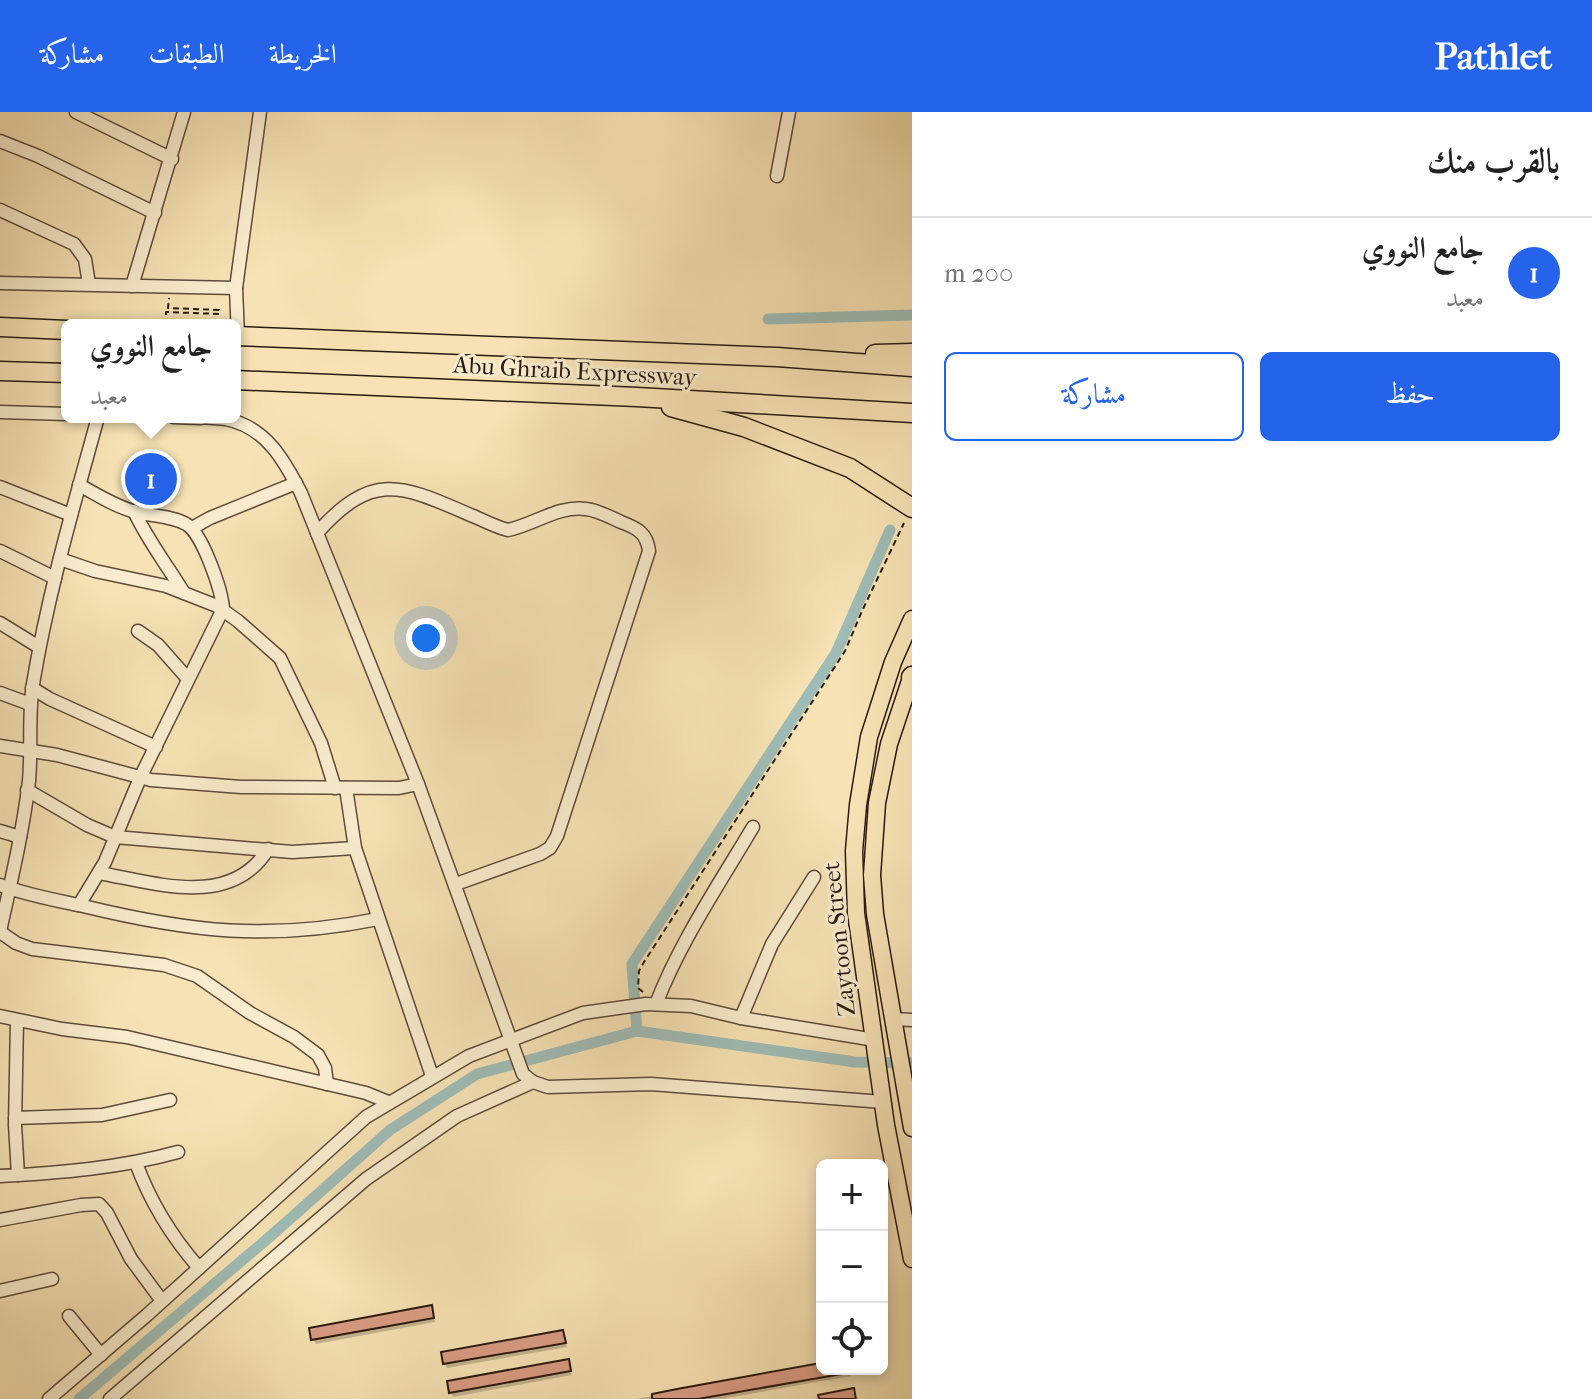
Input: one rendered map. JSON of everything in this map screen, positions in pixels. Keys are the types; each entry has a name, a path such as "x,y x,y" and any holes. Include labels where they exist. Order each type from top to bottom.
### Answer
{"highway":[{"path":"0,327 61,330"},
{"name":"Abu Ghraib Expressway","path":"241,336 777,357 912,367"},
{"path":"777,357 912,353"},
{"path":"0,371 61,373"},
{"name":"Abu Ghraib Expressway","path":"241,380 637,397 912,413"},
{"path":"637,397 744,427 850,468 912,508"}],"main road":[{"name":"Zaytoon Street","path":"912,619 893,662 869,737 856,821 854,889 886,1125 912,1259"},
{"name":"Zaytoon Street","path":"911,1125 909,1087 902,1068 874,905 873,847 877,803 889,744 912,676"},
{"path":"886,1125 911,1125"}],"street":[{"path":"76,112 172,159"},
{"path":"132,286 184,112"},
{"path":"236,319 236,288 260,112"},
{"path":"777,176 789,112"},
{"path":"0,141 38,156 155,213"},
{"path":"0,210 74,244 85,259 89,284"},
{"path":"0,283 236,288"},
{"path":"0,412 61,414"},
{"path":"96,423 39,647 30,704 27,790 20,837 5,887 0,931 16,943 32,949 164,965 197,976 318,1055 325,1068 327,1084"},
{"path":"234,423 261,436 280,455 296,483 418,784 522,1070 533,1082 548,1087 651,1084 723,1088 883,1102"},
{"path":"192,528 296,483"},
{"path":"79,485 134,511 179,521 192,528 202,544 223,609 140,778 99,873 79,905"},
{"path":"0,487 71,515"},
{"path":"317,533 338,509 355,498 395,489 414,491 508,530 563,510 588,509 631,526 648,540 649,551 557,836 550,848 540,854 456,884"},
{"path":"134,511 150,545 160,554 184,593"},
{"path":"0,551 55,578"},
{"path":"60,559 95,571 166,586 223,609 280,658 341,788 355,848 432,1076"},
{"path":"0,623 39,647"},
{"path":"138,631 158,645 188,679"},
{"path":"32,688 156,747"},
{"path":"0,693 30,704"},
{"path":"0,746 57,755 140,778 241,787 399,788 418,784"},
{"path":"27,790 87,825 115,837 315,852 355,848"},
{"path":"641,1005 664,983 753,827"},
{"path":"0,831 20,837"},
{"path":"99,873 171,886 221,885 259,864 268,849"},
{"path":"741,1018 772,944 814,877"},
{"path":"5,887 155,922 220,931 283,932 378,919"},
{"path":"49,1399 350,1131 388,1102 469,1056 583,1013 641,1005 691,1006 876,1045"},
{"path":"0,1016 127,1037 366,1093 388,1102"},
{"path":"894,1019 912,1020"},
{"path":"17,1020 15,1118 18,1175"},
{"path":"110,1399 379,1170 457,1116 533,1082"},
{"path":"15,1118 102,1115 170,1100"},
{"path":"0,1176 136,1163 178,1152"},
{"path":"136,1163 144,1185 166,1224 199,1268"},
{"path":"0,1220 99,1204 131,1259 162,1301"},
{"path":"0,1291 52,1279"},
{"path":"69,1316 101,1355"}],"path":[{"path":"167,310 219,310 219,314 167,310"},
{"path":"166,319 167,310"},
{"path":"641,1005 644,992 638,988 639,971 845,651 912,508"}],"building":[{"path":"432,1305 434,1318 311,1340 309,1328"},
{"path":"563,1330 566,1343 443,1364 441,1352"},
{"path":"569,1359 571,1371 449,1393 447,1381"},
{"path":"815,1364 816,1375 836,1375 698,1399 652,1399 652,1394"},
{"path":"854,1388 856,1399 819,1399 818,1395"}],"waterway":[{"path":"768,319 912,315"},
{"path":"637,1031 632,964 836,653 890,530"},
{"path":"79,1399 390,1130 477,1074 637,1031 855,1062 912,1063"}],"place":[{"name":"جامع النووي","path":"151,479"}]}
